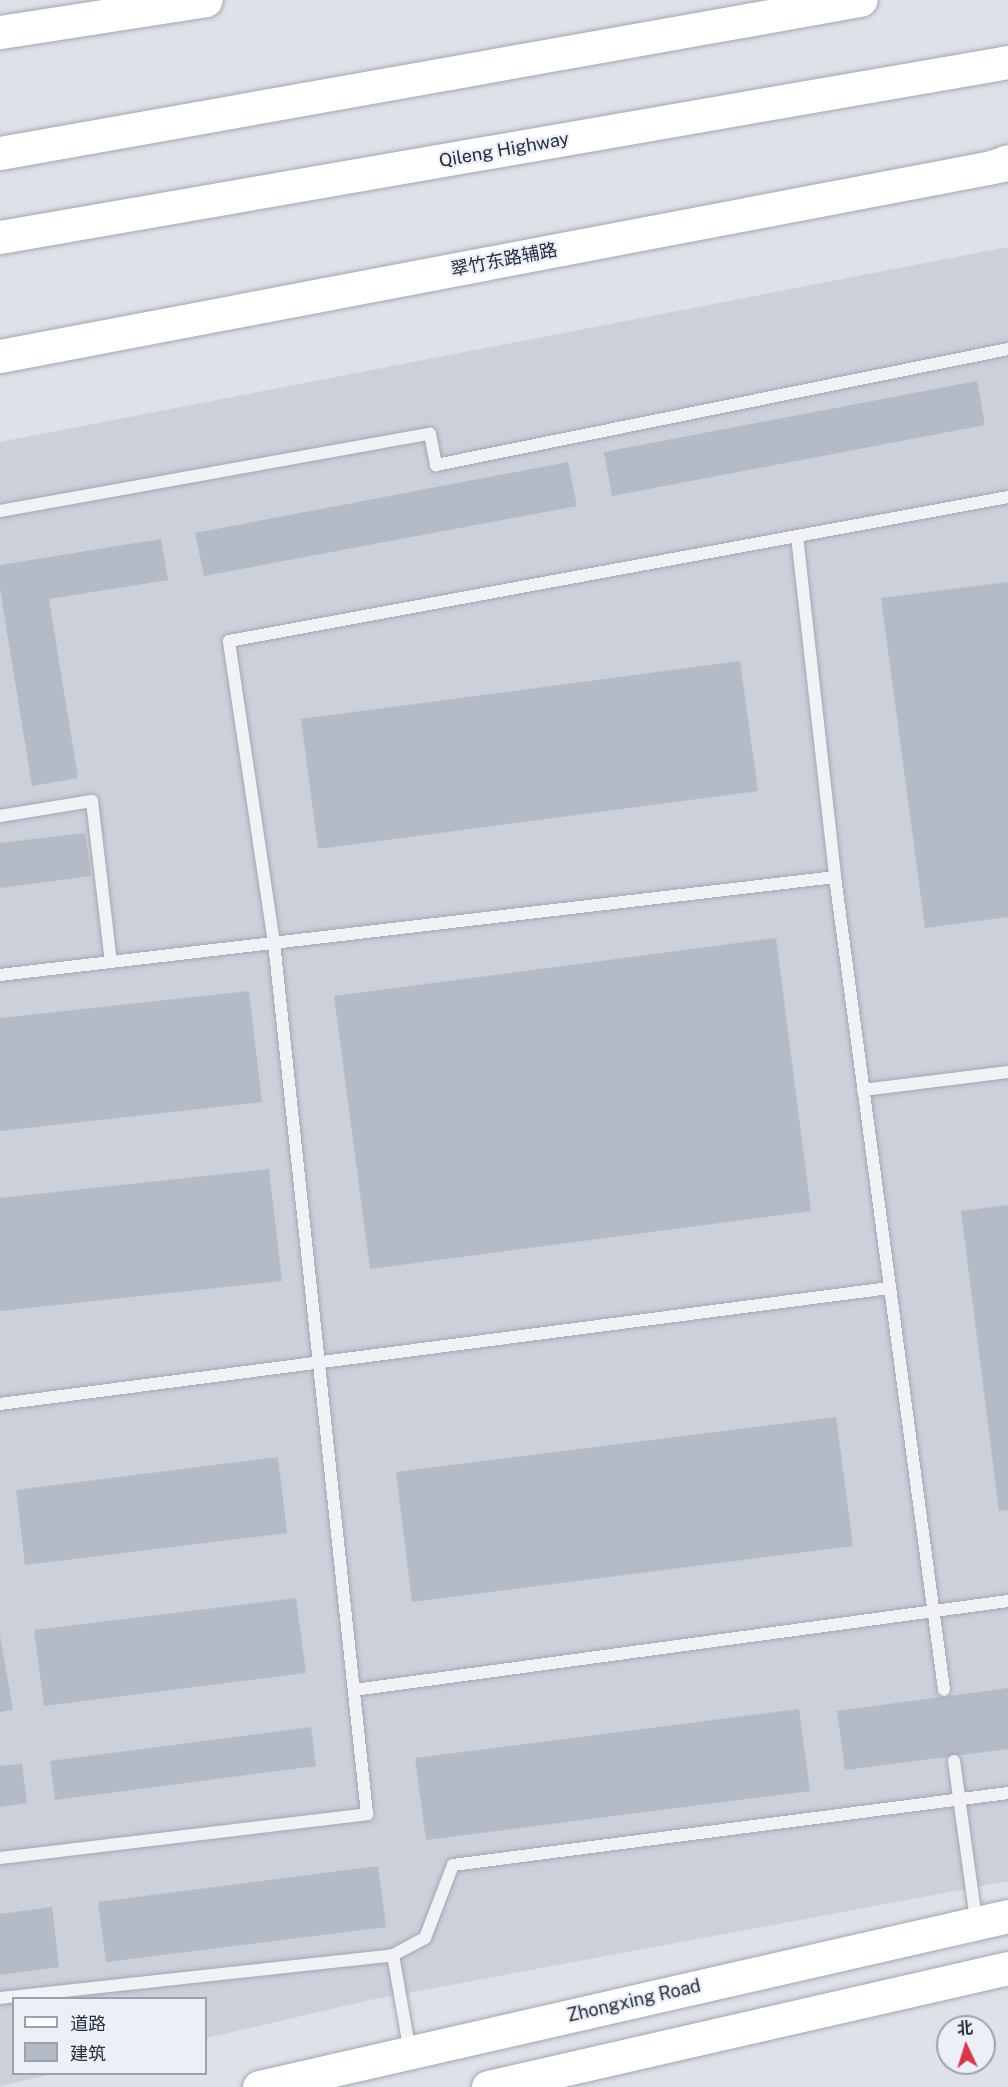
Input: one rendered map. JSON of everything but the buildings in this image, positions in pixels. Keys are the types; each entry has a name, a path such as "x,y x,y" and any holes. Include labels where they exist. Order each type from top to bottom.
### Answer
{"main road":[{"path":"0,32 206,0"},
{"path":"0,153 860,0"},
{"name":"Qileng Highway","path":"0,237 1008,62"},
{"name":"翠竹东路辅路","path":"0,356 1001,164"},
{"name":"Zhongxing Road","path":"259,2087 992,1919"},
{"path":"488,2087 1008,1968"}],"lane":[{"path":"0,512 430,434 436,465 1008,349"},
{"path":"0,1858 367,1814 274,943 229,641 1008,497"},
{"path":"797,536 863,1090 944,1690"},
{"path":"0,816 92,801 111,962"},
{"path":"0,975 836,877"},
{"path":"863,1090 1008,1072"},
{"path":"0,1404 889,1288"},
{"path":"354,1690 1008,1601"},
{"path":"954,1761 958,1799 992,1919"},
{"path":"0,1998 393,1955 425,1938 453,1865 1008,1793"},
{"path":"393,1955 410,2053"}],"shaded area":[{"path":"1008,247 1008,1881 370,2000 207,2038 207,1997 12,1997 12,2075 49,2075 0,2086 0,442"}]}
